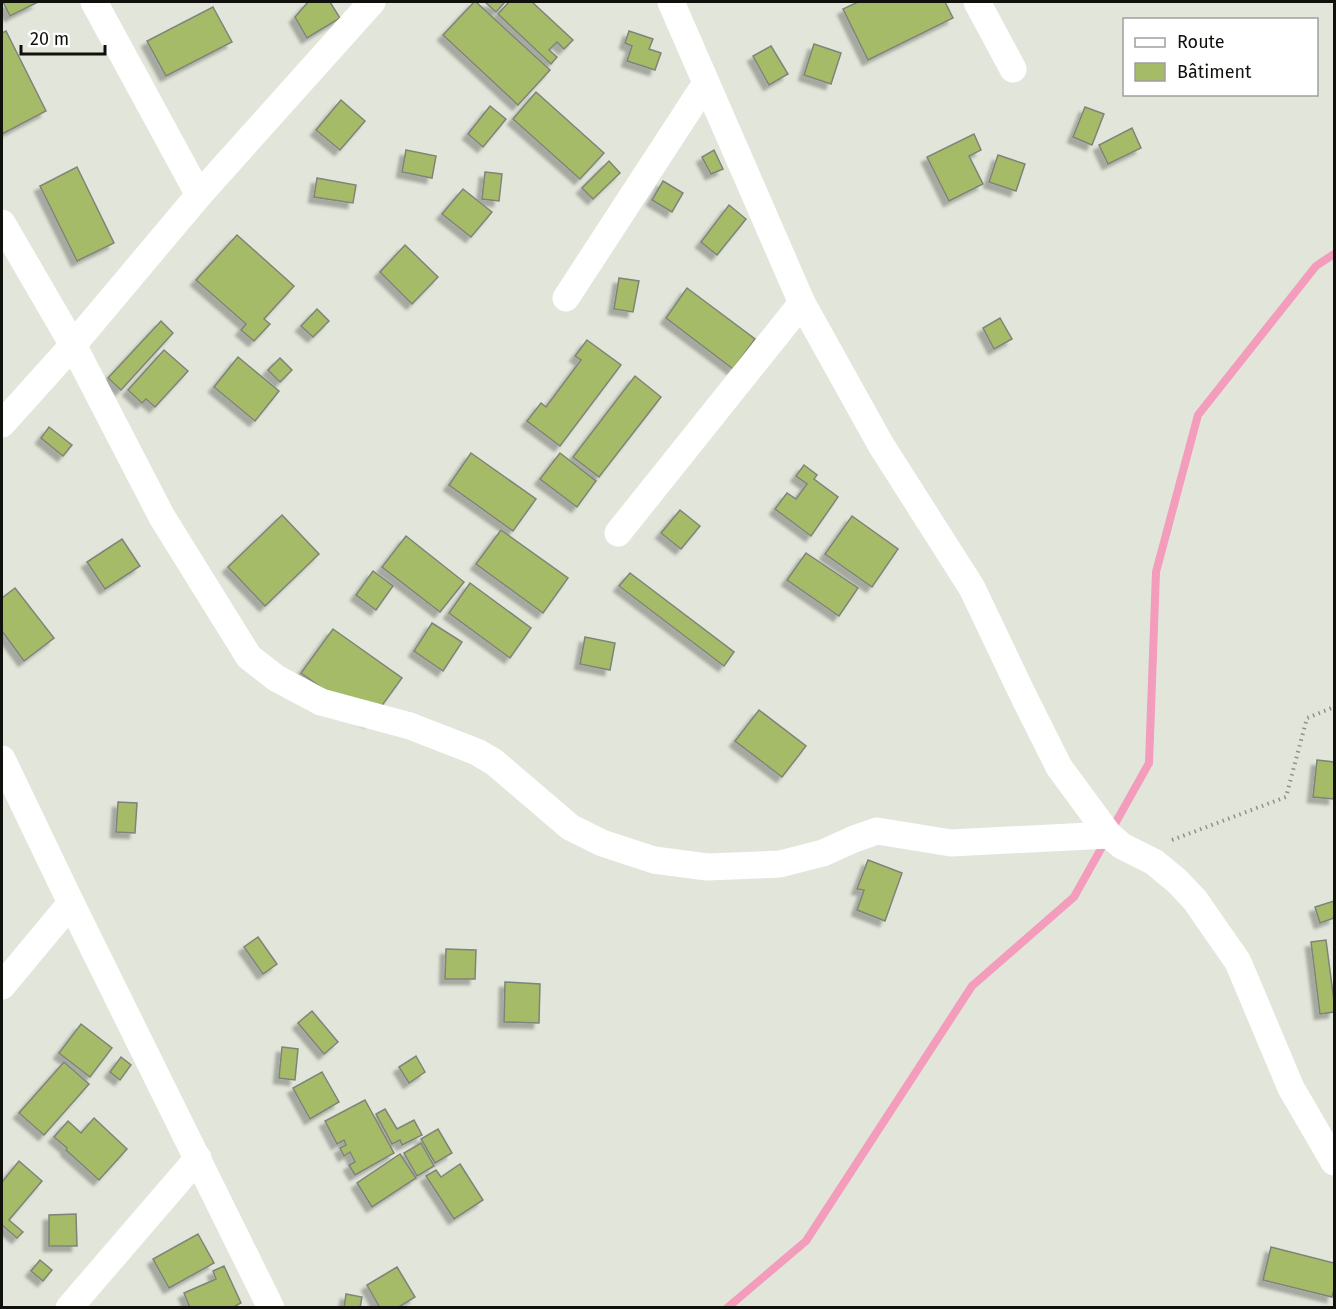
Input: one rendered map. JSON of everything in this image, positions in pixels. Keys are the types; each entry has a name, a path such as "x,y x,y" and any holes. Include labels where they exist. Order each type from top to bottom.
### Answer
{"street":[{"path":"94,2 199,195"},
{"path":"670,2 802,303 881,445 972,588 1059,767 1108,835 1122,846 1154,862 1195,900 1238,962 1292,1088 1335,1162"},
{"path":"977,2 1013,69"},
{"path":"2,424 73,345 361,6"},
{"path":"567,298 706,83"},
{"path":"2,223 73,345 162,517 249,657 276,678 321,702 410,726 477,752 494,762 570,826 602,843 654,860 707,867 780,864 823,853 877,831 951,843 1108,835"},
{"path":"618,533 802,303"},
{"path":"2,759 271,1308"},
{"path":"2,986 71,903"},
{"path":"69,1308 198,1158"}],"path":[{"path":"1165,843 1286,797 1307,718 1335,707"}],"building":[{"path":"3,2 38,2 10,16"},
{"path":"308,2 330,2 340,18 307,38 295,17"},
{"path":"474,2 550,70 518,105 443,35"},
{"path":"485,2 505,2 496,12"},
{"path":"509,2 532,2 573,40 564,49 557,42 549,50 557,57 551,64 498,14"},
{"path":"858,2 945,2 953,18 868,60 843,9"},
{"path":"213,7 232,42 166,76 147,41"},
{"path":"6,31 46,111 2,134 2,33"},
{"path":"629,31 653,39 649,49 661,53 655,70 627,61 632,46 625,43"},
{"path":"814,44 841,53 831,84 804,75"},
{"path":"771,46 788,74 769,85 753,56"},
{"path":"536,92 604,153 580,179 513,119"},
{"path":"341,100 365,121 340,150 316,130"},
{"path":"490,106 506,119 483,147 468,134"},
{"path":"1085,107 1104,114 1092,145 1073,137"},
{"path":"1132,128 1141,148 1108,164 1099,145"},
{"path":"974,134 981,150 969,156 983,184 949,201 927,157"},
{"path":"406,150 436,156 432,178 402,172"},
{"path":"714,150 723,169 711,174 702,157"},
{"path":"998,155 1025,164 1016,191 989,182"},
{"path":"609,161 620,173 593,199 582,188"},
{"path":"77,167 114,243 77,261 40,186"},
{"path":"485,172 502,174 499,201 482,199"},
{"path":"317,178 356,185 353,203 314,197"},
{"path":"663,181 683,193 672,212 652,200"},
{"path":"463,189 492,212 471,237 442,214"},
{"path":"729,205 746,219 717,255 701,242"},
{"path":"237,235 294,286 264,319 270,324 254,341 241,330 246,324 196,280"},
{"path":"405,245 438,277 412,304 380,272"},
{"path":"619,278 639,281 633,312 614,309"},
{"path":"687,288 755,339 733,369 666,318"},
{"path":"317,309 329,321 313,337 301,326"},
{"path":"1000,318 1012,339 994,349 983,328"},
{"path":"161,321 173,333 121,390 108,378"},
{"path":"587,340 621,365 560,446 527,421 541,403 546,407 581,360 575,356"},
{"path":"164,350 188,371 155,407 146,399 142,403 128,390"},
{"path":"238,357 279,391 255,421 214,387"},
{"path":"280,358 292,370 280,382 268,370"},
{"path":"635,376 661,397 599,477 573,457"},
{"path":"49,427 72,445 63,456 41,438"},
{"path":"471,453 536,499 513,531 449,485"},
{"path":"560,453 596,481 577,507 540,479"},
{"path":"804,465 817,475 814,479 838,497 811,536 775,509 787,493 796,499 807,484 796,476"},
{"path":"680,510 700,526 681,549 661,533"},
{"path":"282,515 319,554 265,606 228,567"},
{"path":"852,516 898,549 872,587 825,554"},
{"path":"501,530 568,578 543,613 476,564"},
{"path":"406,536 464,582 440,612 382,567"},
{"path":"122,539 140,566 105,589 87,562"},
{"path":"806,553 858,588 839,616 787,580"},
{"path":"373,571 393,586 376,610 356,595"},
{"path":"630,573 734,652 724,666 619,586"},
{"path":"470,583 531,628 510,658 449,613"},
{"path":"15,588 54,638 24,661 2,631 2,598"},
{"path":"432,623 462,642 443,671 414,651"},
{"path":"333,629 402,678 370,722 301,673"},
{"path":"585,637 615,643 610,670 580,664"},
{"path":"759,710 806,746 782,777 735,741"},
{"path":"1317,760 1334,762 1334,799 1313,797"},
{"path":"118,802 137,803 135,833 116,832"},
{"path":"868,860 902,873 885,921 857,910 864,890 857,889"},
{"path":"1334,901 1334,918 1320,923 1315,907"},
{"path":"258,937 277,964 263,974 244,947"},
{"path":"1326,940 1334,1012 1320,1014 1311,942"},
{"path":"446,949 476,950 475,979 445,979"},
{"path":"505,982 540,984 539,1023 504,1022"},
{"path":"312,1011 338,1042 324,1054 298,1023"},
{"path":"81,1024 112,1048 90,1077 59,1053"},
{"path":"282,1047 298,1049 295,1080 279,1078"},
{"path":"416,1056 425,1072 409,1083 399,1067"},
{"path":"121,1057 131,1065 120,1080 110,1072"},
{"path":"64,1062 89,1084 44,1135 19,1113"},
{"path":"322,1072 339,1102 310,1119 293,1088"},
{"path":"365,1100 394,1153 355,1175 349,1165 355,1162 350,1152 344,1156 340,1148 346,1145 344,1140 337,1144 325,1121"},
{"path":"385,1109 397,1129 414,1120 422,1135 402,1145 400,1140 392,1144 376,1114"},
{"path":"94,1118 127,1149 99,1180 54,1137 68,1121 81,1133"},
{"path":"438,1129 452,1153 435,1163 421,1139"},
{"path":"421,1143 434,1166 417,1176 404,1153"},
{"path":"400,1154 416,1178 372,1207 357,1183"},
{"path":"19,1161 42,1181 9,1220 23,1232 17,1238 2,1225 2,1182"},
{"path":"460,1164 483,1200 454,1219 426,1176 436,1170 441,1177"},
{"path":"76,1214 77,1246 49,1246 49,1215"},
{"path":"198,1234 214,1263 169,1288 153,1259"},
{"path":"1271,1247 1334,1263 1332,1297 1263,1280"},
{"path":"40,1260 52,1270 43,1281 31,1271"},
{"path":"224,1266 241,1303 232,1308 190,1308 184,1293 216,1279 213,1271"},
{"path":"397,1267 415,1297 397,1308 380,1308 367,1285"},
{"path":"346,1294 362,1297 360,1308 344,1308"}],"waterway":[{"path":"727,1308 806,1241 972,986 1074,897 1149,763 1156,572 1198,415 1316,266 1334,254"}]}
